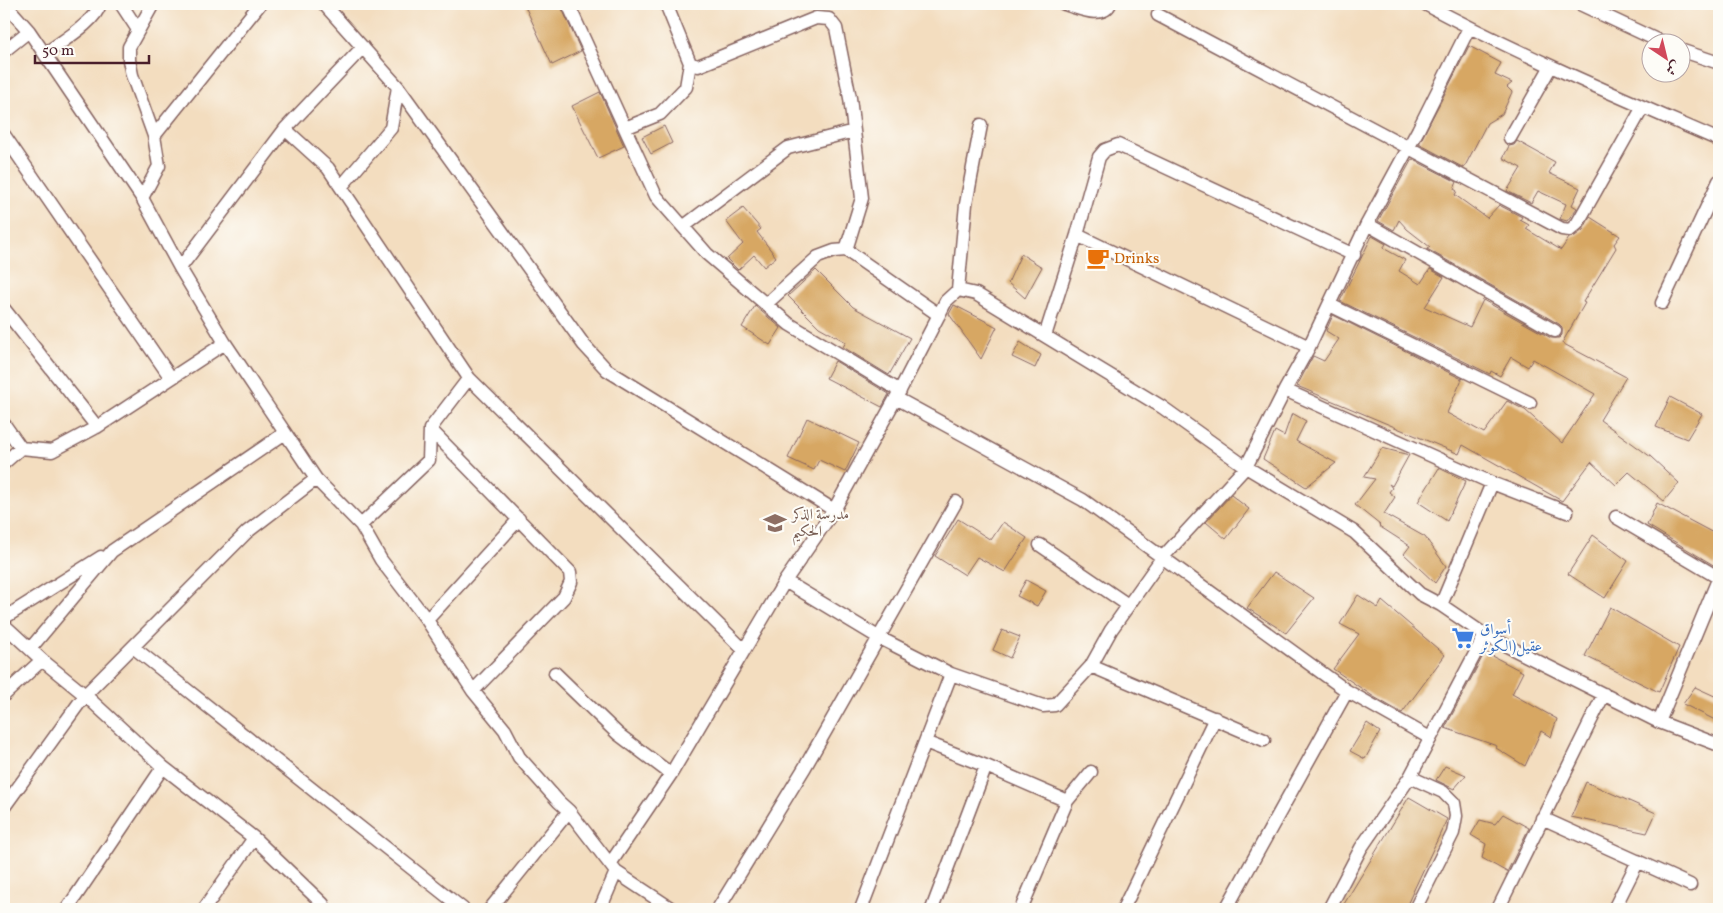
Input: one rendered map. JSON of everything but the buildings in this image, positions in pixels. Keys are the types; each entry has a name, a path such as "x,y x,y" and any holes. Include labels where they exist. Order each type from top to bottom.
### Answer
{"street":[{"path":"6,4 29,30 142,198 180,268 225,343 316,479 361,526 381,560 427,620 473,691 505,730 519,757 568,811 613,868 672,909"},
{"path":"45,54 88,21 99,9 100,4"},
{"path":"121,4 138,30"},
{"path":"142,198 159,166 154,136 132,75 129,47 153,4"},
{"path":"154,136 260,4"},
{"path":"324,4 398,87 584,345 607,370 834,510"},
{"path":"568,4 656,196 707,254 789,324 898,395 1082,500 1347,691 1430,738"},
{"path":"625,128 660,114 686,87 690,63 666,4"},
{"path":"1064,4 1098,13 1104,11 1110,4"},
{"path":"1424,4 1469,28 1719,140"},
{"path":"1580,4 1640,32"},
{"path":"1158,15 1562,229 1570,230 1577,224 1643,107"},
{"path":"690,63 698,66 706,64 816,18 829,19 836,28 850,98 862,198 846,250"},
{"path":"786,581 878,637 951,674 1043,706 1055,705 1091,666 1111,630 1162,558 1246,467 1330,305 1367,224 1469,28"},
{"path":"4,51 29,30"},
{"path":"180,268 285,129 363,48"},
{"path":"1690,53 1719,63"},
{"path":"1510,138 1552,66"},
{"path":"341,187 391,128 398,87"},
{"path":"600,909 613,868 786,581 834,510 898,395 938,315 946,301 958,290 966,204 980,126"},
{"path":"285,129 328,168 469,378 744,650"},
{"path":"683,227 788,148 854,132"},
{"path":"4,135 171,378"},
{"path":"1045,336 1077,236 1099,157 1105,150 1118,145 1354,255"},
{"path":"1662,303 1719,181"},
{"path":"1367,224 1555,331"},
{"path":"1077,236 1309,347"},
{"path":"766,304 818,257 834,251 846,250 938,315"},
{"path":"958,290 976,294 1162,407 1246,467 1354,532 1420,594 1441,605 1485,635 1659,722 1719,745"},
{"path":"1330,305 1530,403"},
{"path":"4,308 97,427"},
{"path":"4,463 21,448 52,451 97,427 225,343"},
{"path":"361,526 429,460 430,429 469,378"},
{"path":"1285,390 1492,483 1567,512"},
{"path":"4,424 21,448"},
{"path":"430,429 570,572 571,582 564,597 473,691"},
{"path":"4,618 112,551 285,433"},
{"path":"4,807 85,695 247,532 316,479"},
{"path":"1441,605 1492,483"},
{"path":"718,909 805,767 956,502"},
{"path":"1616,517 1719,578 1659,722"},
{"path":"427,620 518,519"},
{"path":"1040,545 1128,606"},
{"path":"30,649 112,551"},
{"path":"4,625 42,660 85,695 163,767 254,838 325,908"},
{"path":"1329,909 1361,848 1410,777 1485,635"},
{"path":"133,647 463,909"},
{"path":"4,695 42,660"},
{"path":"1091,666 1264,740"},
{"path":"555,673 618,734 671,774"},
{"path":"861,909 951,674"},
{"path":"1226,909 1347,691"},
{"path":"1498,909 1604,694"},
{"path":"1123,909 1214,718"},
{"path":"925,742 1067,801"},
{"path":"932,909 986,766"},
{"path":"67,909 163,767"},
{"path":"1021,909 1067,801 1091,772"},
{"path":"1410,777 1443,792 1454,803 1456,816 1453,833 1415,909"},
{"path":"490,909 568,811"},
{"path":"1542,818 1690,886"},
{"path":"204,909 254,838"},
{"path":"1614,909 1638,861"}],"place":[{"name":"Drinks","path":"1098,258"},
{"name":"مدرسة الذكر الحكيم","path":"775,523"},
{"name":"أسواق عقيل(الكوثر","path":"1463,638"}]}
